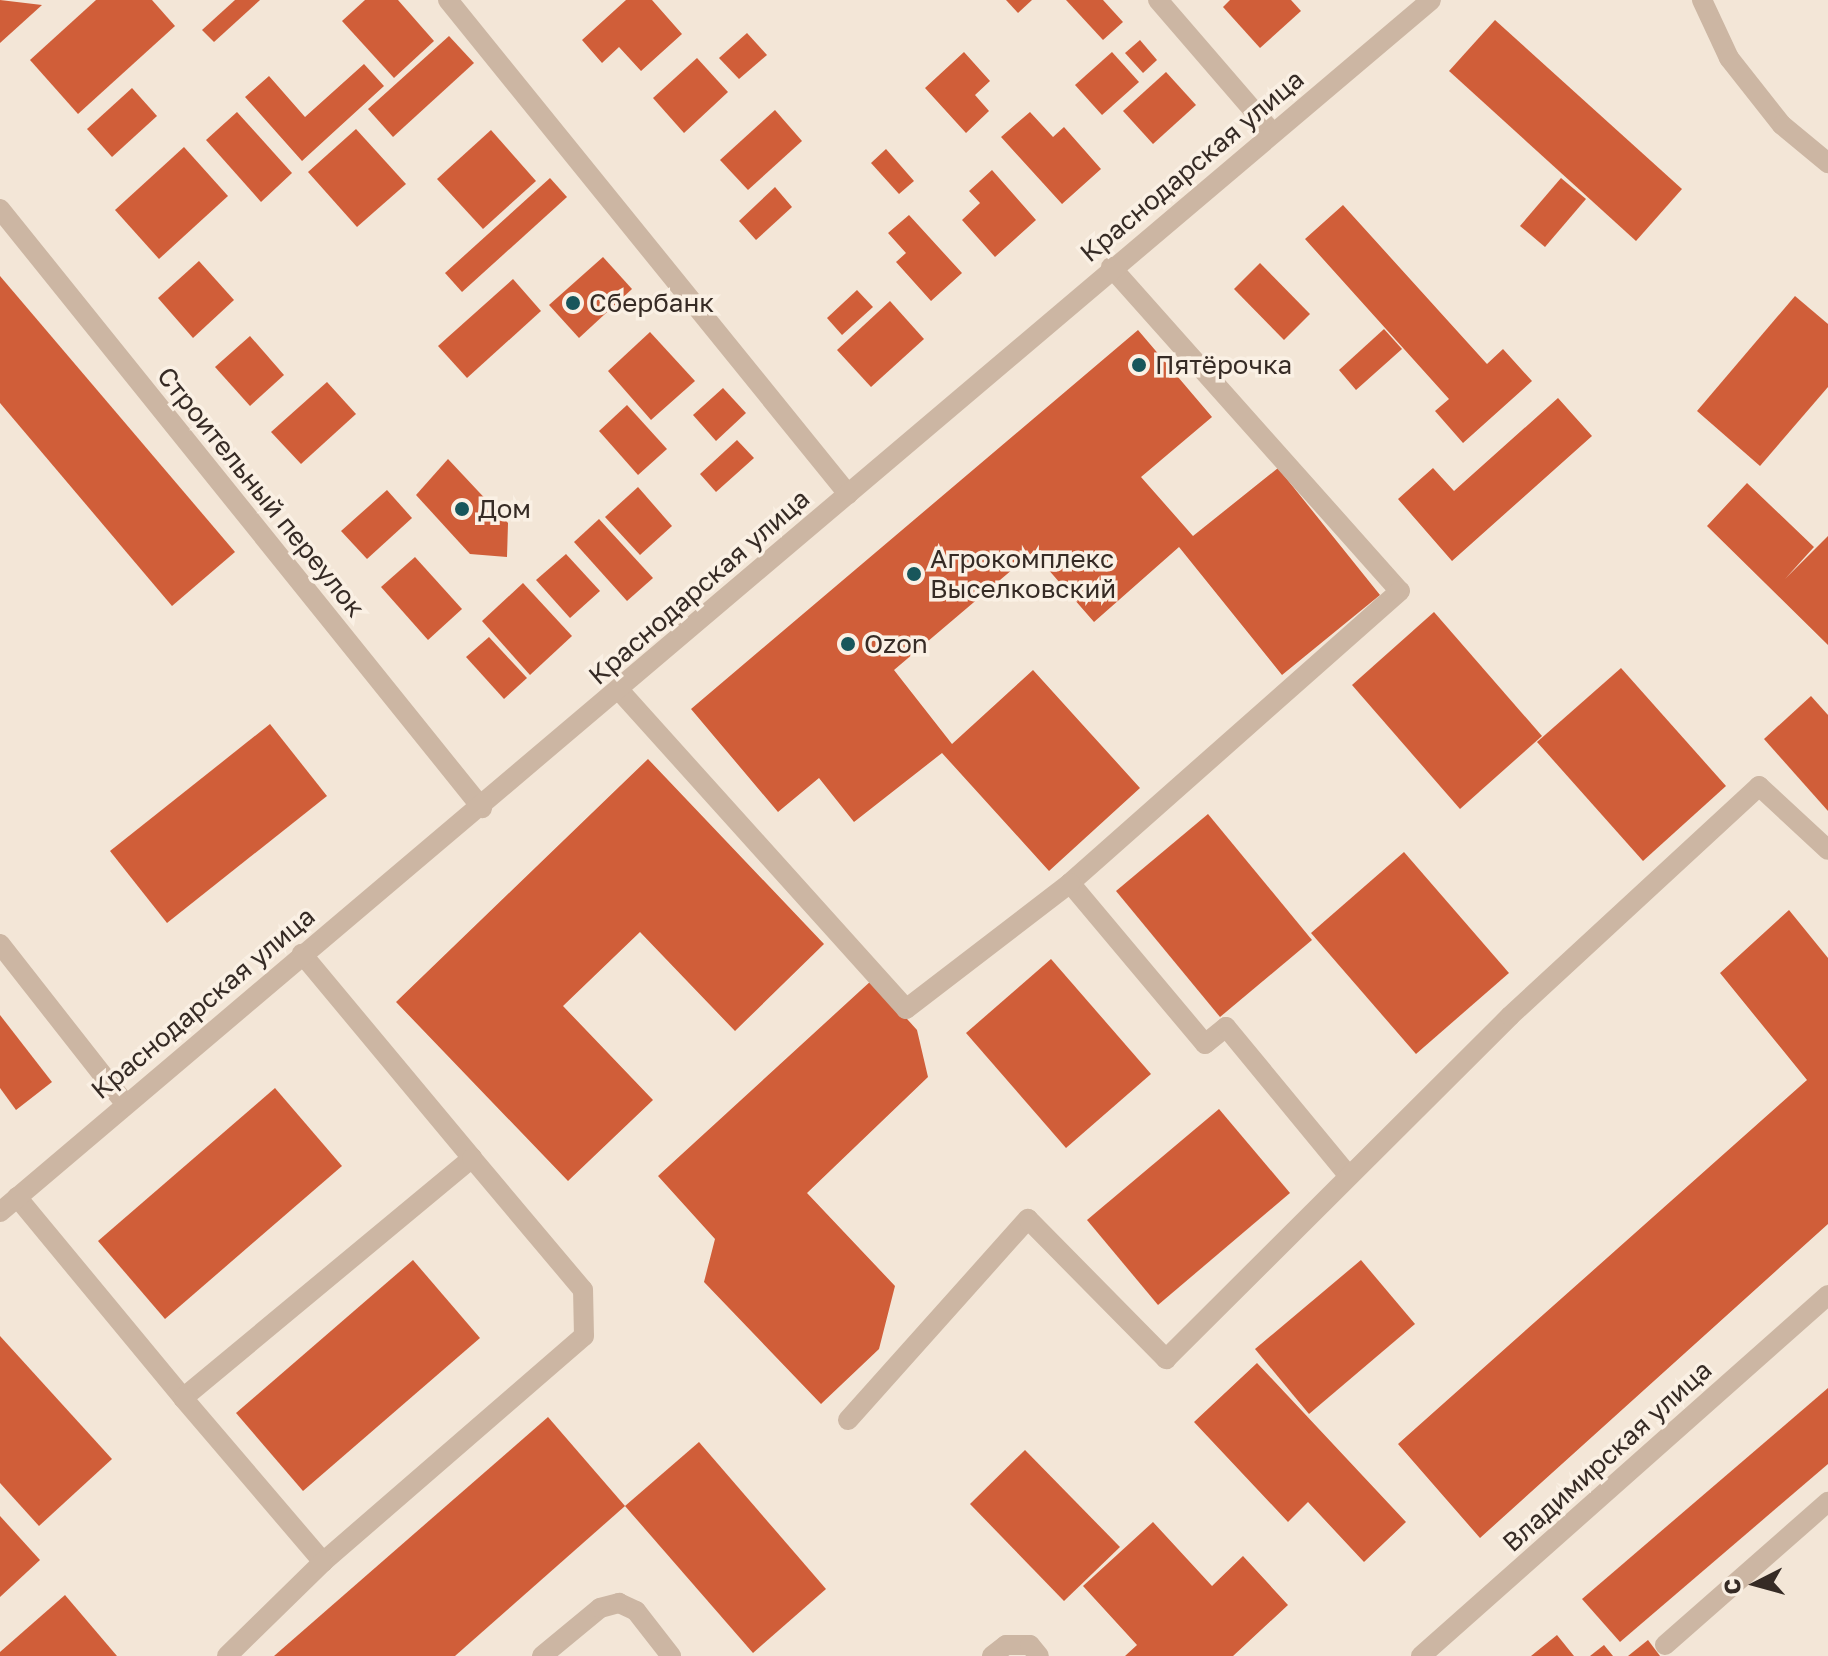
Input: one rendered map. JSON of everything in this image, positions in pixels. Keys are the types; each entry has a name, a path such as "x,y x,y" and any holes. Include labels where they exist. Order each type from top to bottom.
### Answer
{"street":[{"path":"448,0 848,494"},
{"path":"1158,0 1271,131"},
{"name":"Краснодарская улица","path":"0,1212 124,1102 482,808 1111,267 1431,0"},
{"path":"1702,0 1729,58 1782,125 1828,163"},
{"name":"Строительный переулок","path":"0,209 482,808"},
{"path":"619,690 906,1009 1070,883 1400,591 1111,267"},
{"path":"848,1420 1028,1219 1166,1359 1349,1176 1759,786 1828,850"},
{"path":"1070,883 1205,1044 1226,1027 1349,1176"},
{"path":"0,944 124,1102"},
{"path":"227,1656 323,1562 584,1336 583,1290 302,954"},
{"path":"183,1398 472,1158"},
{"path":"17,1197 323,1562"},
{"name":"Владимирская улица","path":"1421,1656 1828,1295"},
{"path":"1665,1645 1828,1502"},
{"path":"542,1656 600,1608 619,1603 636,1611 671,1656"},
{"path":"992,1656 1006,1645 1030,1645 1039,1656"}],"building":[{"path":"0,0 42,5 0,43"},
{"path":"96,0 152,0 175,26 78,114 30,60"},
{"path":"235,0 260,0 214,42 202,30"},
{"path":"365,0 398,0 434,41 394,78 342,21"},
{"path":"626,0 652,0 682,34 641,71 619,47 602,63 582,40"},
{"path":"1006,0 1032,0 1018,13"},
{"path":"1066,0 1103,0 1123,22 1103,40"},
{"path":"1230,0 1291,0 1301,11 1260,48 1223,7"},
{"path":"1495,20 1682,189 1636,241 1449,71"},
{"path":"747,33 767,55 739,79 719,58"},
{"path":"449,36 474,63 393,137 368,109"},
{"path":"1140,40 1157,60 1143,73 1125,53"},
{"path":"964,52 990,81 975,95 989,111 966,133 925,88"},
{"path":"1112,52 1139,82 1102,115 1075,85"},
{"path":"697,58 728,92 684,133 653,98"},
{"path":"364,64 384,86 302,161 245,97 269,76 305,117"},
{"path":"1166,72 1196,105 1153,144 1123,111"},
{"path":"132,88 157,116 112,157 87,129"},
{"path":"775,110 802,141 748,190 720,160"},
{"path":"237,112 292,173 261,202 206,140"},
{"path":"1030,112 1053,137 1064,127 1101,169 1062,204 1001,137"},
{"path":"356,129 406,184 357,227 308,172"},
{"path":"491,130 536,181 483,229 437,179"},
{"path":"184,147 228,196 159,259 115,210"},
{"path":"886,149 914,181 899,194 871,163"},
{"path":"992,170 1036,220 995,257 962,220 980,203 969,191"},
{"path":"550,178 567,197 462,292 445,273"},
{"path":"1561,178 1586,199 1545,247 1520,226"},
{"path":"775,187 792,207 756,240 739,221"},
{"path":"1343,205 1487,364 1503,349 1532,381 1463,443 1435,411 1449,399 1305,239"},
{"path":"909,215 962,273 931,301 896,262 906,253 888,233"},
{"path":"603,257 632,289 579,338 549,305"},
{"path":"199,261 234,300 193,338 158,298"},
{"path":"1260,263 1310,314 1284,340 1234,289"},
{"path":"0,276 235,552 172,606 0,403"},
{"path":"513,279 541,311 467,378 438,346"},
{"path":"857,290 873,307 842,335 827,318"},
{"path":"1795,296 1828,324 1828,387 1760,466 1697,411"},
{"path":"890,301 924,339 871,387 837,350"},
{"path":"1384,329 1402,349 1356,390 1339,370"},
{"path":"1138,330 1212,417 1141,477 1193,536 1278,468 1380,595 1282,675 1179,547 1094,622 1033,552 894,670 952,744 1033,670 1140,788 1049,871 942,753 854,822 819,778 778,812 691,709"},
{"path":"650,332 695,381 651,420 608,371"},
{"path":"250,336 284,375 250,406 215,367"},
{"path":"327,382 356,414 301,464 271,432"},
{"path":"723,388 746,413 716,441 693,415"},
{"path":"1558,398 1592,436 1452,561 1398,499 1433,468 1454,491"},
{"path":"627,405 667,449 638,475 599,431"},
{"path":"737,440 754,458 716,492 700,474"},
{"name":"Дом","path":"448,459 508,523 507,557 470,554 416,495"},
{"path":"1747,483 1814,547 1785,579 1828,536 1828,645 1707,526"},
{"path":"638,487 672,526 640,555 605,517"},
{"path":"387,490 412,518 367,559 341,531"},
{"path":"599,519 653,578 627,601 574,542"},
{"path":"566,554 600,591 570,618 536,580"},
{"path":"415,557 462,609 428,640 381,587"},
{"path":"523,583 572,636 530,675 482,621"},
{"path":"1434,612 1542,736 1460,809 1352,685"},
{"path":"489,637 527,678 504,699 466,657"},
{"path":"1621,668 1726,786 1643,861 1537,742"},
{"path":"1811,696 1828,715 1828,811 1764,739"},
{"path":"270,724 327,796 167,923 110,851"},
{"path":"648,759 824,944 735,1031 640,932 563,1006 653,1100 568,1181 396,1002"},
{"path":"1208,814 1312,940 1220,1017 1116,891"},
{"path":"1404,852 1509,973 1416,1054 1311,933"},
{"path":"1789,910 1828,958 1828,1224 1480,1538 1398,1444 1807,1080 1720,973"},
{"path":"1051,959 1151,1074 1066,1148 966,1033"},
{"path":"872,980 917,1030 928,1077 807,1193 895,1286 879,1349 821,1404 704,1282 715,1239 658,1176"},
{"path":"0,1015 52,1082 16,1110 0,1088"},
{"path":"275,1088 342,1166 165,1319 98,1241"},
{"path":"1219,1109 1290,1193 1158,1305 1087,1220"},
{"path":"413,1260 480,1338 303,1491 236,1413"},
{"path":"1361,1260 1415,1324 1309,1414 1255,1349"},
{"path":"0,1336 112,1459 39,1526 0,1483"},
{"path":"1257,1363 1406,1522 1364,1562 1308,1502 1288,1522 1194,1422"},
{"path":"1828,1388 1828,1464 1620,1642 1582,1599"},
{"path":"548,1417 625,1506 455,1656 274,1656"},
{"path":"699,1442 826,1589 753,1653 625,1506"},
{"path":"1025,1450 1120,1547 1064,1601 970,1504"},
{"path":"0,1516 40,1560 0,1597"},
{"path":"1153,1522 1212,1586 1243,1556 1288,1605 1233,1656 1125,1656 1137,1645 1083,1586"},
{"path":"65,1595 117,1656 0,1656 0,1652"},
{"path":"1557,1635 1574,1656 1531,1656"},
{"path":"1648,1640 1660,1656 1628,1656"},
{"path":"1604,1645 1613,1656 1590,1656"}],"place":[{"name":"Сбербанк","path":"573,303"},
{"name":"Пятёрочка","path":"1139,365"},
{"name":"Дом","path":"462,509"},
{"name":"Агрокомплекс Выселковский","path":"914,574"},
{"name":"Ozon","path":"848,644"}]}
